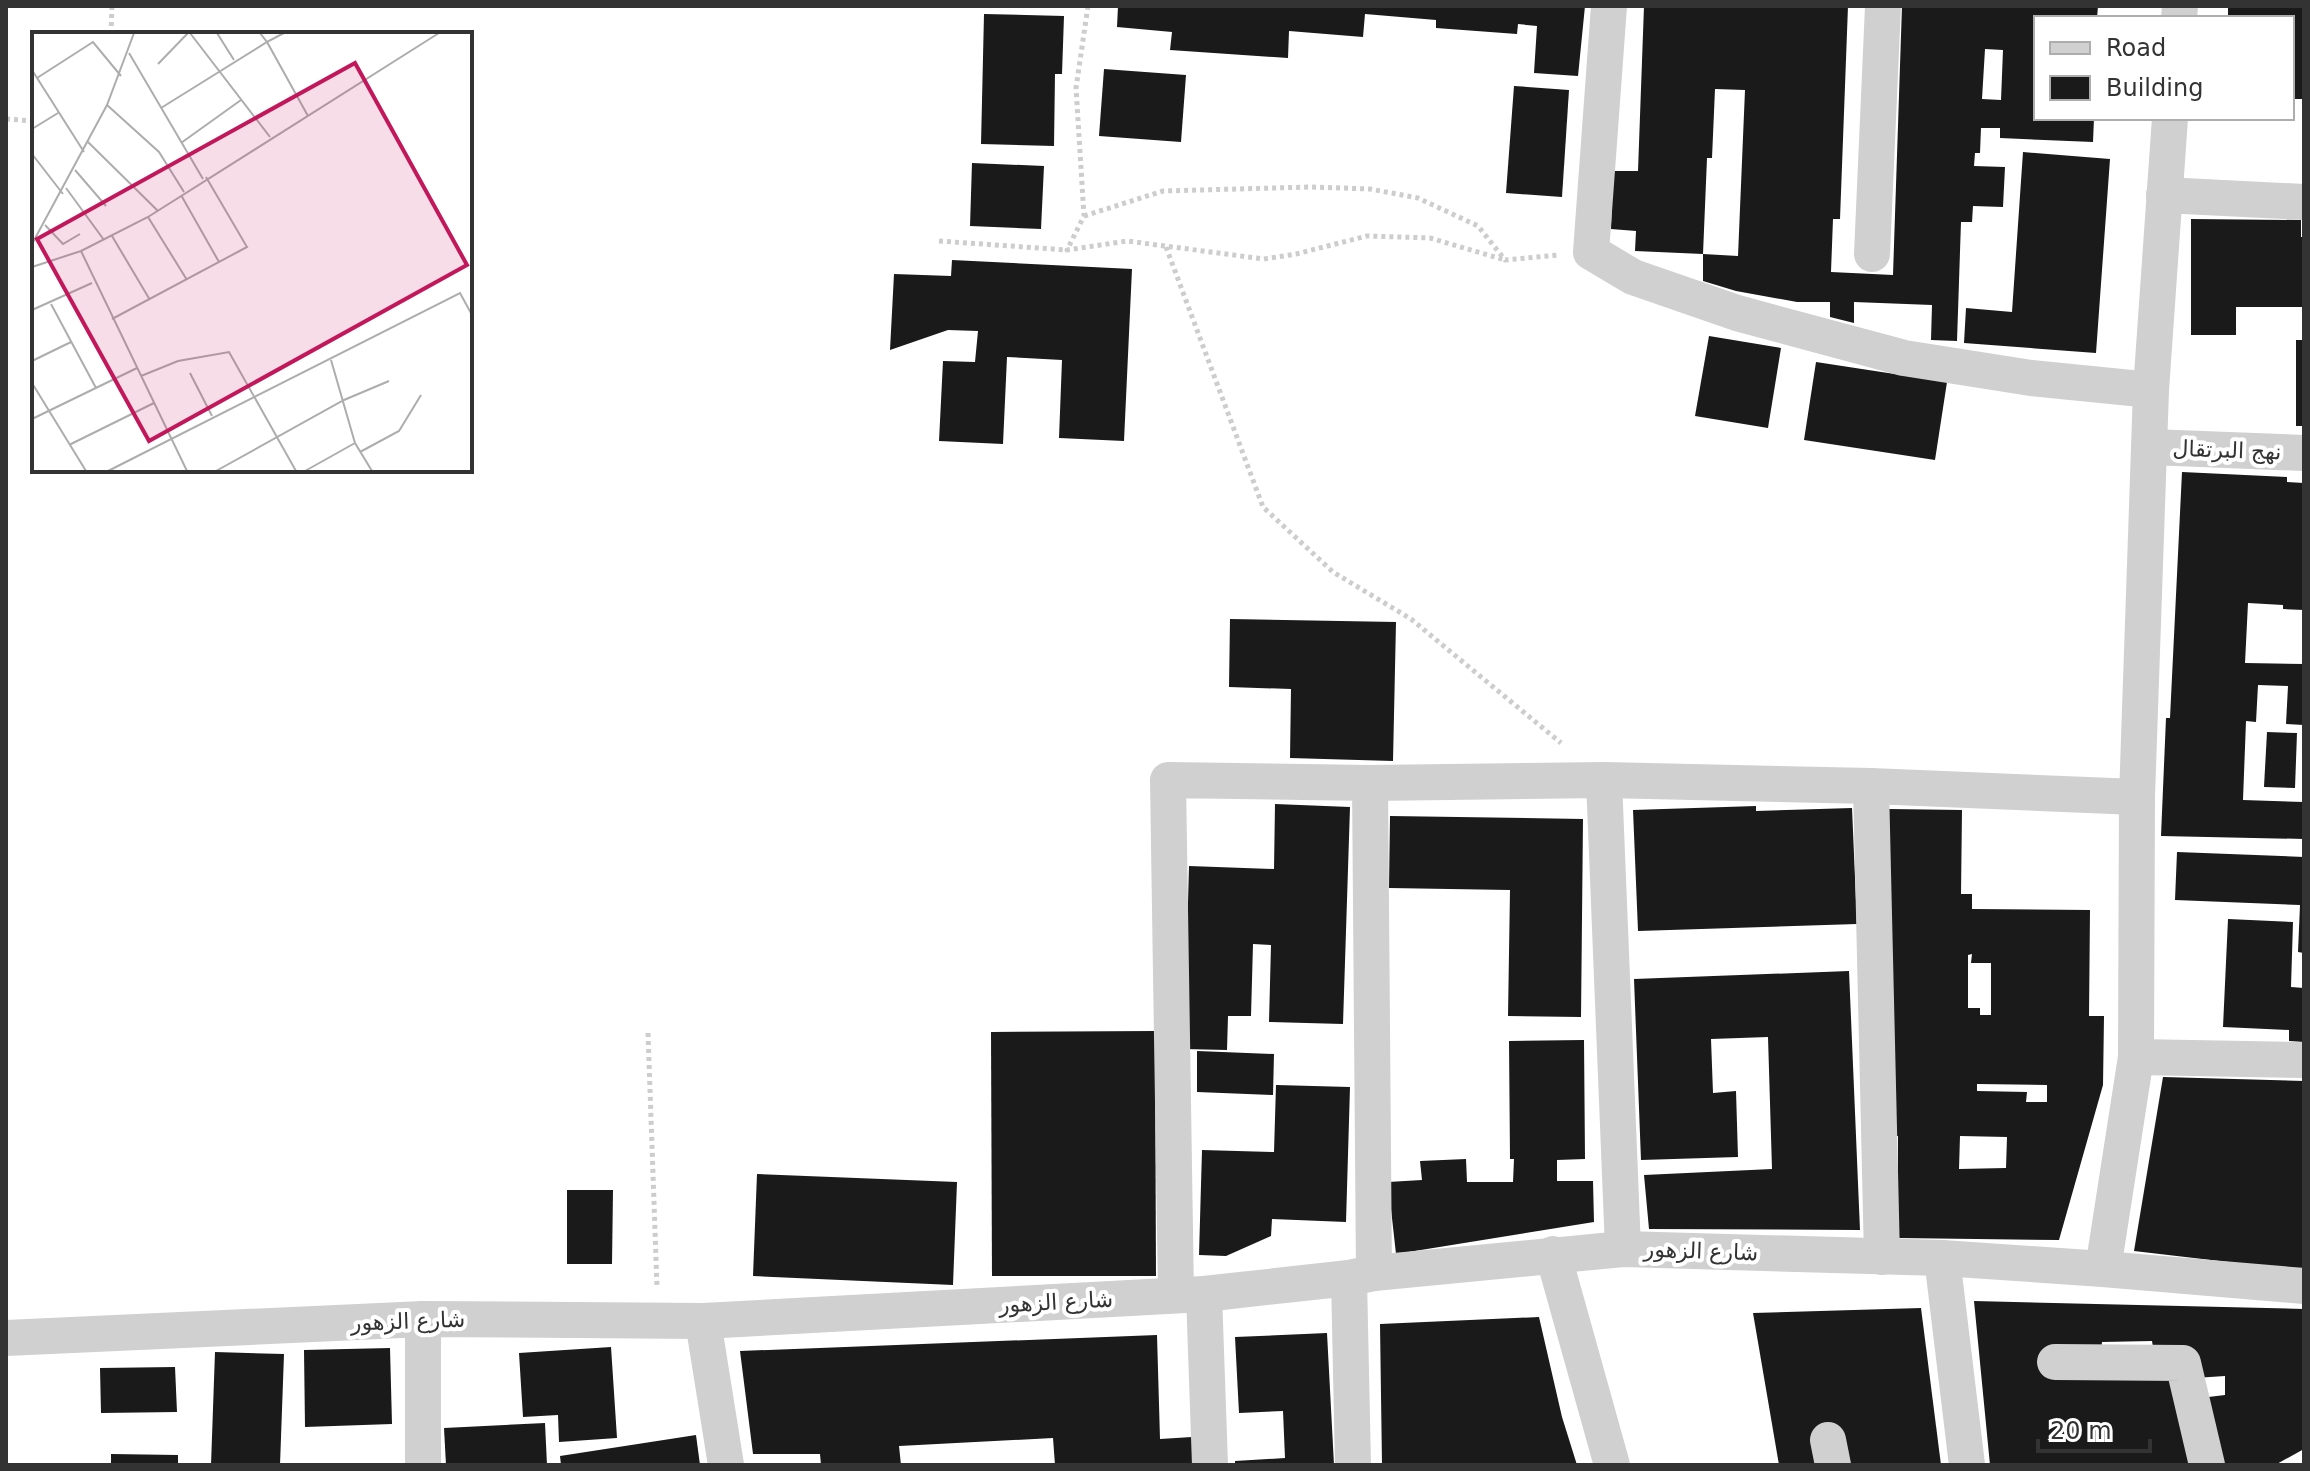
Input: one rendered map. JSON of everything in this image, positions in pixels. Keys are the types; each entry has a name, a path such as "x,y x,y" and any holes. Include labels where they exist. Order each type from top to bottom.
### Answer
{"street":[{"path":"1609,6 1591,252 1633,277 1737,313 1904,358 2031,378 2151,390"},
{"path":"1872,254 1883,6"},
{"path":"2103,1269 2136,1057 2137,797 2151,390 2170,120"},
{"path":"2164,195 2304,202"},
{"name":"نهج البرتقال","path":"2150,447 2304,453"},
{"path":"1210,1465 1190,1294 1168,780 1370,783 1604,780 1871,786 2137,797"},
{"path":"1604,780 1623,1249"},
{"path":"1353,1465 1361,1275 1370,783"},
{"path":"1871,786 1882,1257"},
{"path":"2136,1057 2304,1060"},
{"name":"شارع الزهور","path":"6,1338 423,1319 703,1321 1190,1294 1623,1249 1942,1258 2304,1286"},
{"path":"1553,1254 1612,1465"},
{"path":"1942,1258 1967,1465"},
{"path":"423,1319 423,1465"},
{"path":"703,1321 726,1465"},
{"path":"2055,1362 2183,1363 2202,1388 2207,1465"}],"path":[{"path":"111,32 112,6"},
{"path":"1067,250 1084,216 1076,88 1088,6"},
{"path":"6,119 32,121"},
{"path":"1084,216 1163,191 1311,187 1370,189 1418,198 1478,226 1505,260"},
{"path":"939,241 1067,250 1127,241 1264,259 1367,236 1430,238 1505,260 1591,252"},
{"path":"1166,247 1263,507 1333,572 1411,619 1604,780"},
{"path":"648,1033 658,1320"}],"building":[{"path":"1118,6 1585,6 1578,76 1534,73 1537,26 1518,24 1517,34 1436,28 1436,20 1365,14 1363,37 1289,31 1288,58 1170,50 1172,32 1117,27"},
{"path":"1644,6 1848,6 1840,219 1833,219 1831,272 1893,275 1902,6 2098,6 2097,16 2034,16 2034,120 2094,120 2093,142 2000,138 2000,128 1981,128 1980,153 1975,153 1974,166 2005,167 2003,207 1973,206 1972,222 1961,222 1957,341 1931,340 1932,305 1854,302 1854,323 1830,317 1830,302 1797,302 1736,291 1703,281 1703,254 1635,251 1636,231 1611,229 1613,171 1638,171","holes":["1985,49 2003,50 2001,100 1982,99","1715,89 1745,90 1738,256 1703,254 1707,158 1712,158"]},
{"path":"2228,6 2304,6 2304,99 2294,99 2294,16 2228,16"},
{"path":"984,14 1064,16 1062,74 1055,74 1054,146 981,144"},
{"path":"1104,69 1186,75 1181,142 1099,136"},
{"path":"1514,86 1569,90 1562,197 1506,193"},
{"path":"2023,152 2110,159 2096,353 1964,343 1966,308 2012,312"},
{"path":"972,163 1044,166 1041,229 970,226"},
{"path":"2191,219 2301,220 2301,237 2304,237 2304,307 2236,307 2236,335 2191,335"},
{"path":"952,260 1132,269 1124,441 1059,438 1062,360 1007,357 1003,444 939,441 943,361 975,362 978,331 948,330 890,350 894,274 951,276"},
{"path":"1709,336 1781,348 1768,428 1695,416"},
{"path":"2296,340 2304,340 2304,426 2296,426"},
{"path":"1816,362 1947,382 1935,460 1804,440"},
{"path":"2182,472 2287,477 2287,482 2304,483 2304,610 2248,603 2245,663 2304,664 2304,725 2286,724 2288,686 2258,685 2256,722 2246,721 2243,800 2304,802 2304,839 2161,836"},
{"path":"1230,619 1396,622 1393,761 1290,758 1291,689 1229,687"},
{"path":"2267,732 2297,733 2295,788 2264,787"},
{"path":"1275,804 1350,807 1343,1024 1269,1022 1271,945 1253,944 1251,1016 1228,1016 1227,1050 1184,1049 1189,866 1274,869"},
{"path":"1756,806 1756,811 1852,808 1857,924 1638,931 1633,810"},
{"path":"1889,809 1962,810 1961,894 1972,894 1972,909 2090,910 2089,1016 2104,1016 2103,1085 2059,1240 1898,1238 1898,1136 1887,1136","holes":["1972,954 1971,963 1991,963 1991,1015 1980,1015 1980,1008 1968,1008 1968,955","1977,1084 2047,1085 2047,1102 2026,1102 2027,1092 1977,1091","1960,1136 2007,1137 2006,1168 1959,1169"]},
{"path":"1390,816 1583,819 1581,1017 1508,1016 1510,890 1389,888"},
{"path":"2177,852 2304,857 2304,953 2298,952 2300,905 2175,900"},
{"path":"2228,919 2293,922 2291,987 2304,988 2304,1042 2289,1041 2289,1030 2223,1027"},
{"path":"1849,971 1860,1230 1649,1229 1644,1175 1772,1169 1768,1037 1711,1039 1713,1093 1736,1091 1738,1157 1641,1160 1634,979"},
{"path":"1155,1031 1156,1276 992,1276 991,1032"},
{"path":"1584,1040 1585,1159 1557,1160 1557,1181 1593,1181 1594,1222 1396,1254 1388,1182 1422,1180 1420,1161 1466,1159 1467,1182 1513,1182 1509,1041"},
{"path":"1197,1051 1274,1054 1273,1095 1197,1092"},
{"path":"2163,1077 2304,1081 2304,1271 2134,1251"},
{"path":"1276,1085 1350,1087 1346,1222 1272,1219 1271,1236 1226,1256 1199,1255 1202,1150 1274,1152"},
{"path":"757,1174 957,1182 953,1285 753,1276"},
{"path":"567,1190 613,1190 612,1264 567,1264"},
{"path":"1974,1301 2304,1309 2304,1449 2275,1465 2215,1465 2200,1398 2225,1395 2225,1376 2195,1378 2154,1353 2152,1341 2102,1342 2101,1353 2177,1372 2198,1465 1990,1465"},
{"path":"1921,1308 1941,1465 1779,1465 1753,1313"},
{"path":"1539,1317 1562,1417 1577,1465 1382,1465 1380,1324"},
{"path":"1327,1333 1334,1465 1235,1465 1235,1461 1285,1458 1283,1411 1239,1413 1235,1337"},
{"path":"1157,1335 1160,1439 1192,1437 1193,1465 1055,1465 1053,1438 899,1446 901,1465 821,1465 820,1454 753,1454 740,1351"},
{"path":"611,1347 617,1438 559,1442 558,1415 523,1417 519,1353"},
{"path":"390,1348 392,1424 305,1427 304,1350"},
{"path":"215,1352 284,1354 280,1465 211,1465"},
{"path":"175,1367 177,1412 101,1413 100,1368"},
{"path":"545,1423 547,1465 446,1465 444,1428"},
{"path":"696,1435 700,1465 561,1465 560,1456"},
{"path":"111,1454 178,1455 178,1465 111,1465"}]}
